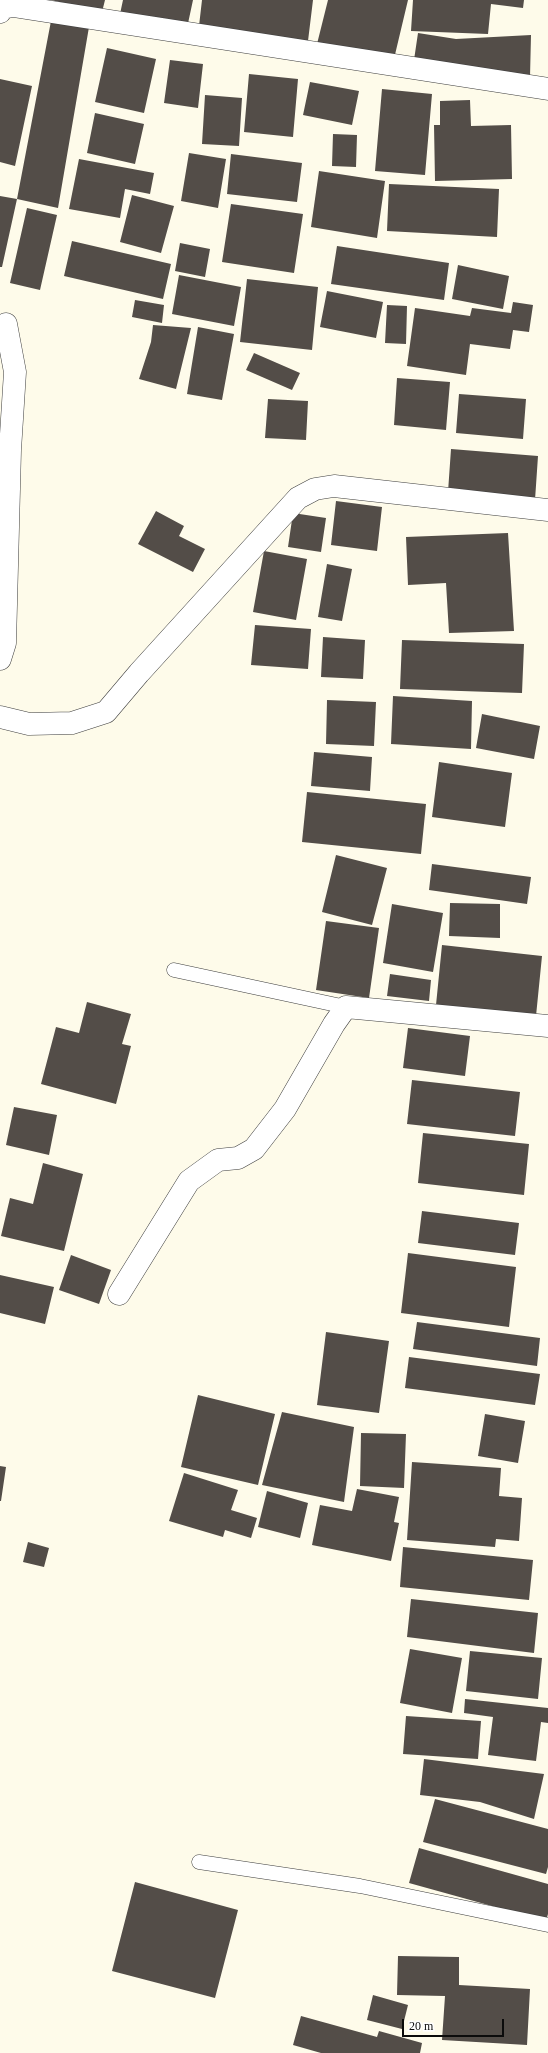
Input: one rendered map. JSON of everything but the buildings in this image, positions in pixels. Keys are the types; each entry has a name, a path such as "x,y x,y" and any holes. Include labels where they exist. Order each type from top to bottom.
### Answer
{"street":[{"path":"0,12 2,8 14,6 548,89"},
{"path":"0,659 5,643 10,458 15,372 6,324"},
{"path":"0,717 30,724 72,723 106,712 298,498 315,489 334,486 548,510"},
{"path":"119,1294 189,1181 218,1160 238,1158 246,1155 263,1138 285,1109 334,1024 346,1007 548,1026"}],"lane":[{"path":"174,970 346,1007"},
{"path":"199,1862 360,1886 548,1925"}]}
